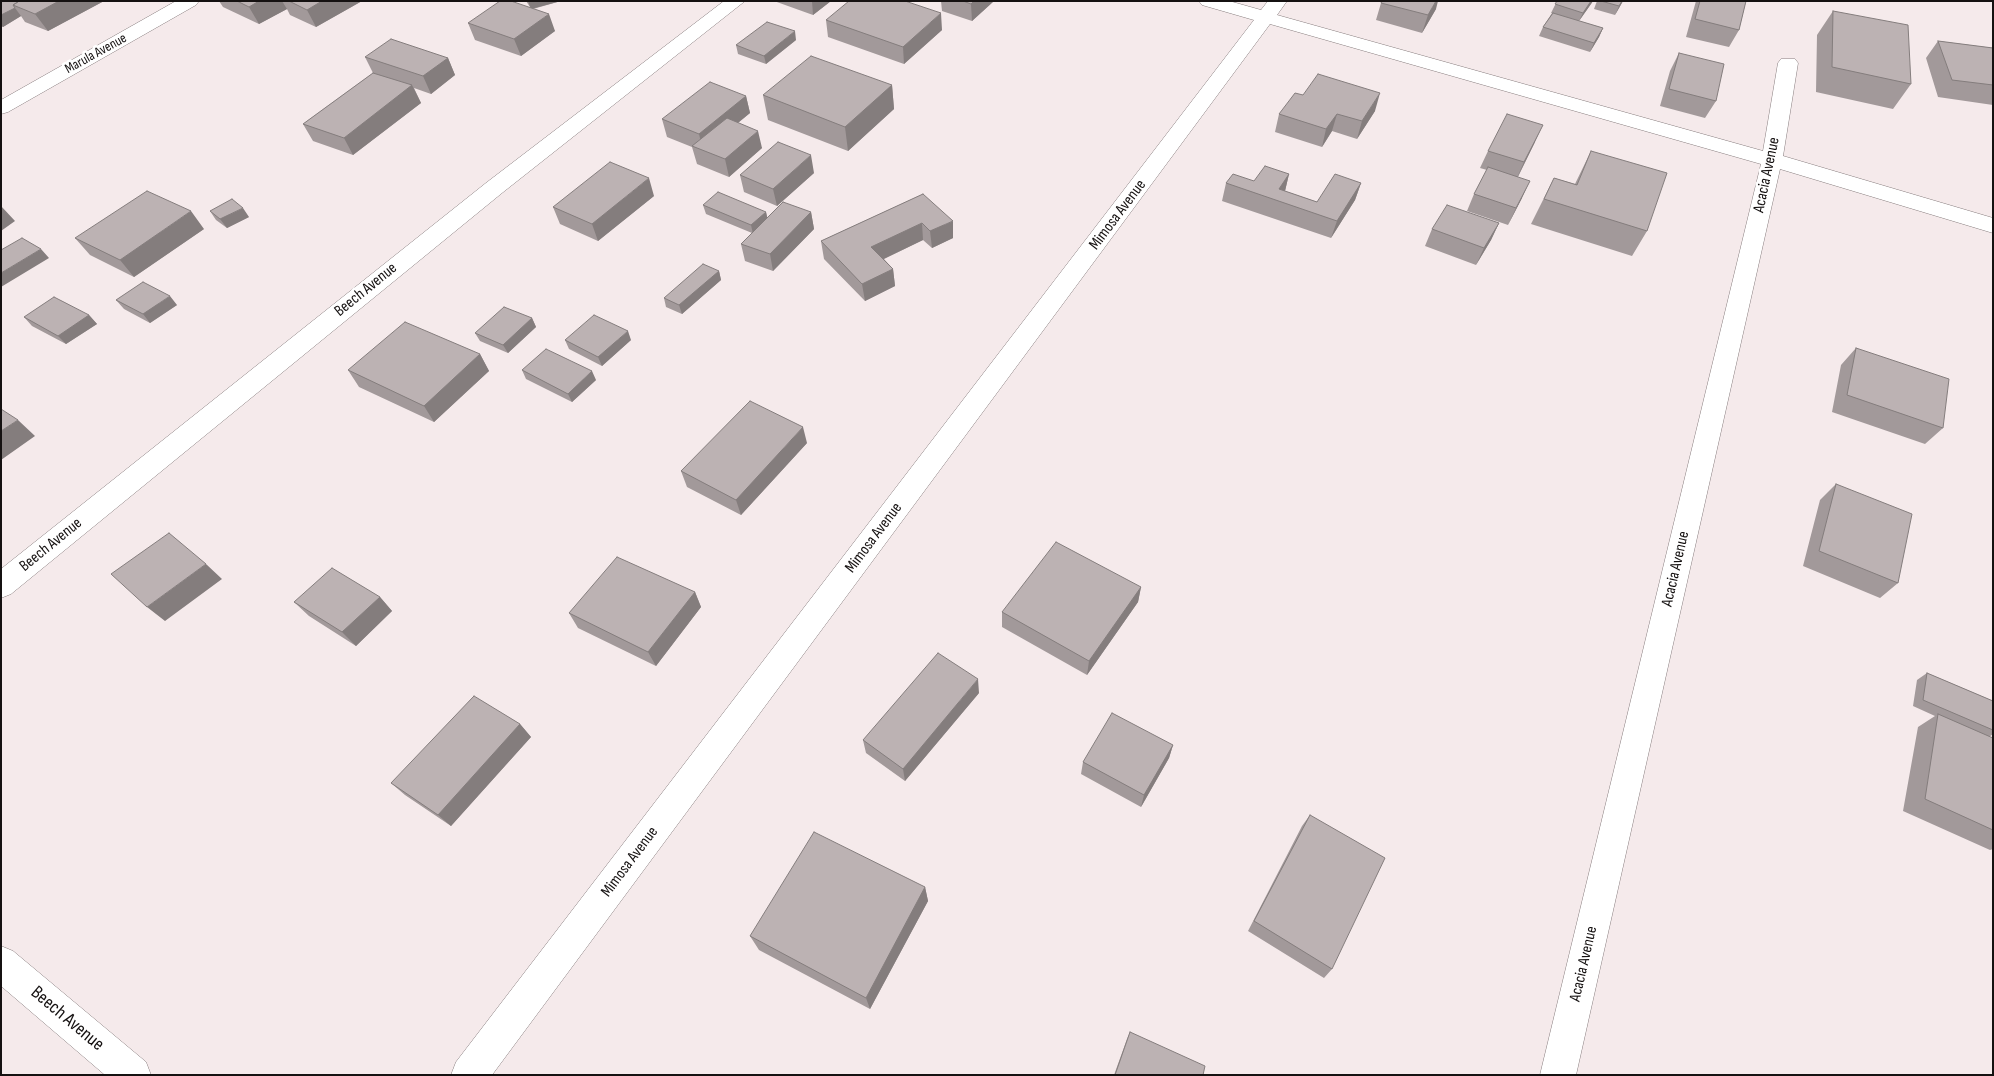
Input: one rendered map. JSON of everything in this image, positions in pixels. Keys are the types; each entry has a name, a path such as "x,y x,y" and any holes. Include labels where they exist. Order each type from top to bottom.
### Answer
{"street":[{"name":"Marula Avenue","path":"1,108 190,1"},
{"name":"Beech Avenue","path":"1,586 494,188 736,1"},
{"path":"1208,1 1272,10 1993,226"},
{"name":"Mimosa Avenue","path":"469,1075 1272,10"},
{"name":"Acacia Avenue","path":"1558,1075 1772,160 1788,63"},
{"name":"Beech Avenue","path":"1,963 133,1075"}],"building":[{"path":"1,1 18,2 13,5 15,8 1,15"},
{"path":"19,1 59,1 35,14 13,5"},
{"path":"237,1 259,1 249,7"},
{"path":"289,1 322,1 307,10"},
{"path":"500,1 511,1 549,14 514,39 468,23"},
{"path":"849,1 905,1 941,13 903,47 826,20"},
{"path":"963,1 974,1 971,4"},
{"path":"1382,1 1436,1 1428,15 1381,3"},
{"path":"1557,1 1591,1 1583,13 1555,4"},
{"path":"1601,1 1622,1 1619,6"},
{"path":"1700,1 1746,1 1739,30 1695,19"},
{"path":"1833,11 1908,25 1911,84 1832,67"},
{"path":"1553,13 1603,28 1594,43 1543,27"},
{"path":"767,22 795,31 764,56 736,45"},
{"path":"391,39 448,58 423,76 365,57"},
{"path":"1938,41 1993,48 1993,85 1952,80"},
{"path":"1679,53 1724,64 1716,101 1669,89"},
{"path":"811,56 892,85 845,127 763,95"},
{"path":"373,73 412,85 344,138 303,124"},
{"path":"1318,74 1380,93 1362,121 1337,114 1326,129 1279,114 1295,93 1303,95"},
{"path":"710,82 746,96 699,134 662,119"},
{"path":"1507,114 1543,125 1524,162 1488,151"},
{"path":"727,118 758,131 725,159 692,146"},
{"path":"778,142 811,155 773,189 740,175"},
{"path":"1591,151 1667,173 1647,231 1544,199 1554,178 1577,185"},
{"path":"610,162 649,178 592,224 553,207"},
{"path":"1265,166 1289,174 1279,189 1317,202 1335,174 1361,183 1337,221 1226,183 1233,174 1254,181"},
{"path":"1488,167 1530,181 1516,208 1474,194"},
{"path":"147,191 191,211 120,260 75,238"},
{"path":"718,192 766,212 751,225 703,205"},
{"path":"923,194 953,221 930,231 922,223 871,247 893,269 862,284 821,241"},
{"path":"232,199 243,208 220,219 210,211"},
{"path":"783,202 811,212 770,254 741,244"},
{"path":"1447,205 1499,223 1484,248 1432,229"},
{"path":"22,238 41,249 1,273 1,250"},
{"path":"703,264 719,271 679,305 664,298"},
{"path":"143,282 170,296 143,314 116,300"},
{"path":"54,297 89,315 58,336 24,317"},
{"path":"504,307 532,318 503,345 475,333"},
{"path":"594,315 628,331 598,357 565,340"},
{"path":"405,322 480,354 424,406 348,370"},
{"path":"1856,348 1949,379 1943,428 1847,395"},
{"path":"546,349 592,371 568,394 522,370"},
{"path":"750,401 803,427 736,500 681,471"},
{"path":"1,409 18,420 1,431"},
{"path":"1836,484 1912,514 1898,583 1819,551"},
{"path":"169,533 206,564 147,607 111,574"},
{"path":"1056,542 1141,587 1089,661 1002,612"},
{"path":"617,557 695,592 648,652 569,613"},
{"path":"332,568 380,597 342,632 294,602"},
{"path":"938,653 978,679 903,769 863,740"},
{"path":"1927,673 1993,701 1993,730 1923,700"},
{"path":"474,696 520,724 438,815 391,783"},
{"path":"1112,713 1173,745 1144,795 1083,762"},
{"path":"1938,714 1993,738 1993,830 1925,799"},
{"path":"1310,815 1385,858 1332,969 1254,921"},
{"path":"814,832 925,887 866,998 750,936"},
{"path":"1130,1032 1205,1066 1203,1075 1115,1075"}]}
